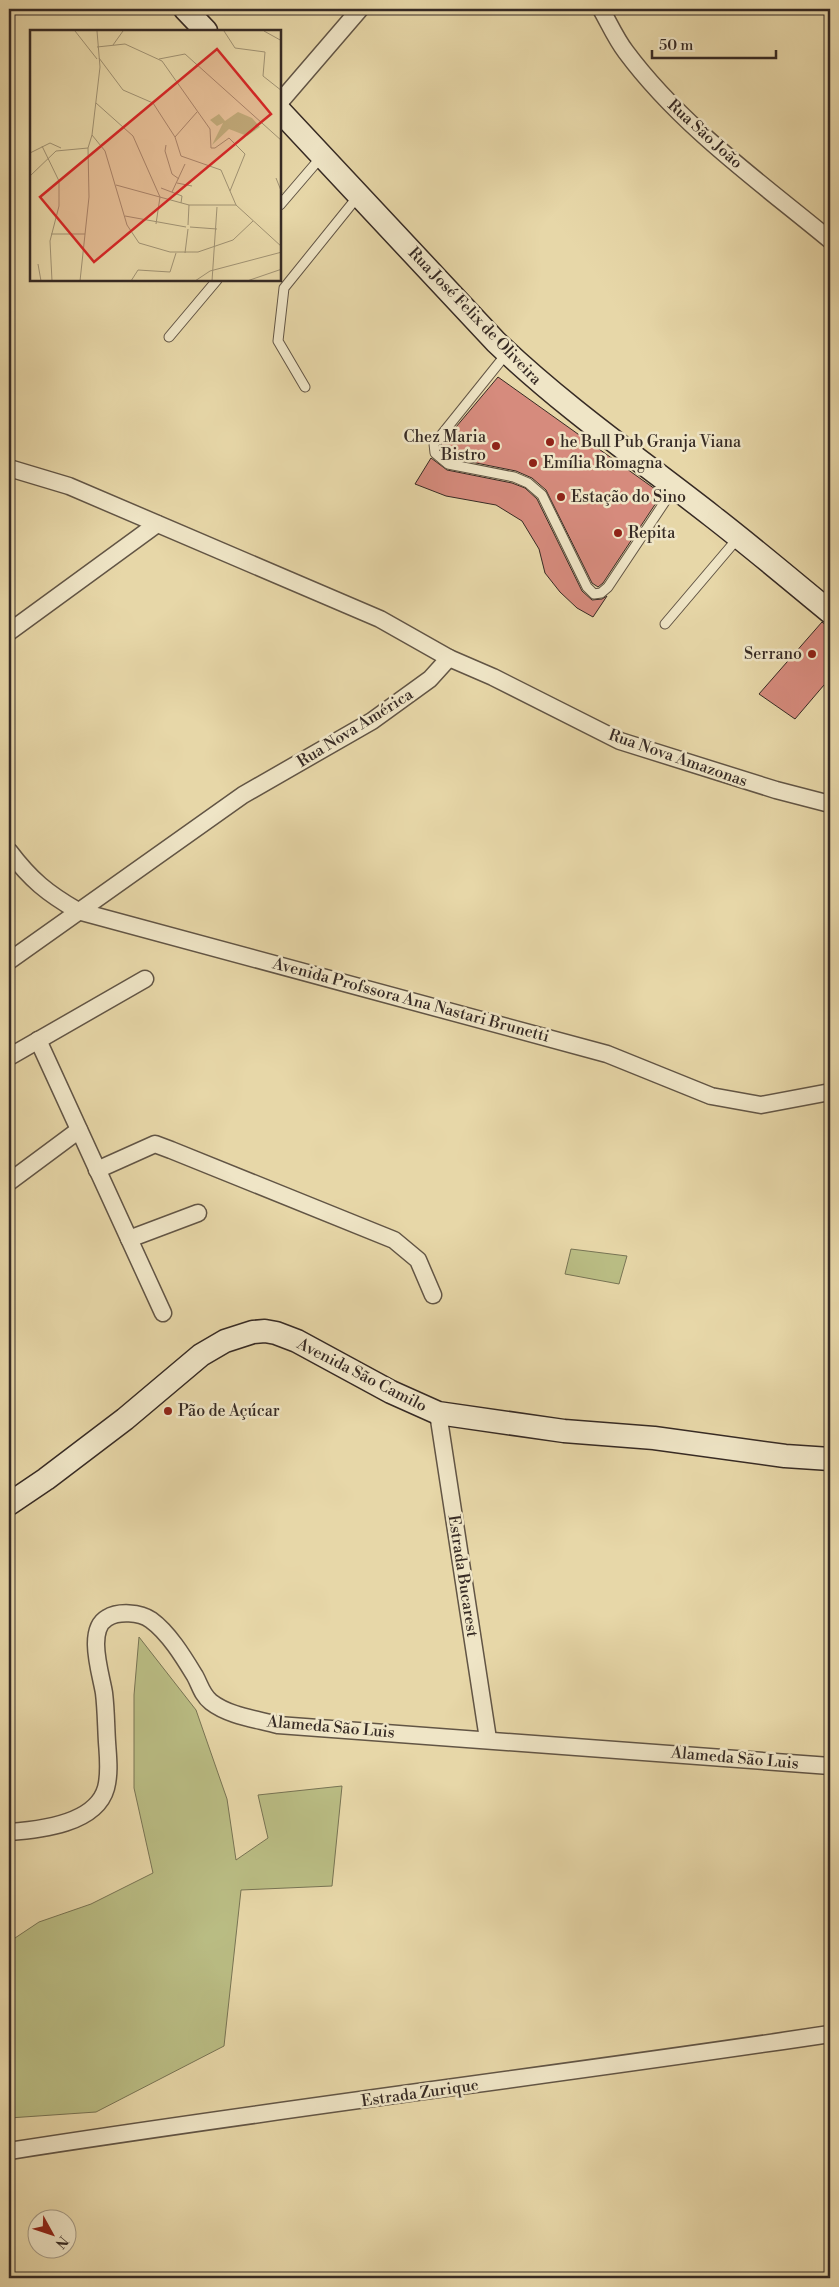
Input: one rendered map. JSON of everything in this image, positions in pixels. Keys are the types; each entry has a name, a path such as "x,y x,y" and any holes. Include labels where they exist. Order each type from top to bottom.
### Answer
{"main road":[{"path":"185,9 205,30"},
{"name":"Rua José Felix de Oliveira","path":"281,112 507,352 572,409 738,537 830,612"},
{"name":"Avenida São Camilo","path":"9,1504 46,1479 125,1419 202,1355 225,1342 253,1332 276,1333 297,1341 392,1392 438,1413 564,1430 654,1438 785,1456 830,1458"}],"street":[{"path":"281,101 360,9"},
{"name":"Rua São João","path":"601,9 625,50 653,86 688,121 830,240"},
{"path":"9,468 70,486 380,619 449,658"},
{"path":"9,632 156,524"},
{"name":"Rua Nova Amazonas","path":"449,658 493,677 620,741 776,790 830,804"},
{"name":"Rua Nova América","path":"9,961 36,944 78,911 243,795 372,721 430,679 449,658"},
{"name":"Avenida Profssora Ana Nastari Brunetti","path":"9,851 26,873 48,893 78,911 607,1054 710,1096 761,1105 830,1092"},
{"path":"9,1056 145,979"},
{"path":"38,1040 163,1313"},
{"path":"9,1182 79,1130"},
{"path":"97,1170 155,1144 394,1240 418,1260 433,1295"},
{"path":"129,1239 198,1213"},
{"name":"Estrada Bucarest","path":"438,1413 488,1739"},
{"name":"Alameda São Luis","path":"9,1832 40,1830 72,1821 88,1811 102,1797 108,1778 108,1758 104,1694 96,1652 101,1624 105,1618 114,1615 140,1616 151,1620 175,1647 196,1677 205,1697 217,1706 236,1714 278,1724 830,1766"},
{"name":"Estrada Zurique","path":"9,2151 178,2125 425,2093 830,2034"}],"lane":[{"path":"281,204 322,156"},
{"path":"304,388 278,341 284,288 358,195"},
{"path":"169,337 216,281"},
{"path":"507,352 434,444 436,453 448,464 514,477 528,483 542,495 587,587 594,594 601,593 608,587 674,488"},
{"path":"666,624 738,537"}],"green space":[{"path":"571,1249 627,1256 619,1284 565,1274"},
{"path":"139,1637 196,1710 227,1799 236,1860 268,1838 258,1795 342,1786 332,1886 241,1890 224,2046 96,2112 9,2118 9,1942 39,1922 91,1904 153,1873 134,1788 134,1695"}],"building":[{"name":"Estação do Sino","path":"498,377 662,494 603,583 598,587 592,583 546,490 532,478 516,471 451,458 441,450 440,446"},
{"path":"431,458 447,470 512,483 525,488 537,499 582,591 592,600 602,599 607,596 593,617 577,608 560,592 545,573 539,549 522,521 496,505 446,496 415,484"},
{"name":"Serrano","path":"822,622 830,629 830,678 795,719 759,694"}],"place":[{"name":"he Bull Pub Granja Viana","path":"550,442"},
{"name":"Chez Maria Bistro","path":"496,446"},
{"name":"Emília Romagna","path":"533,463"},
{"name":"Estação do Sino","path":"561,497"},
{"name":"Repita","path":"618,533"},
{"name":"Serrano","path":"812,654"},
{"name":"Pão de Açúcar","path":"168,1411"}]}
